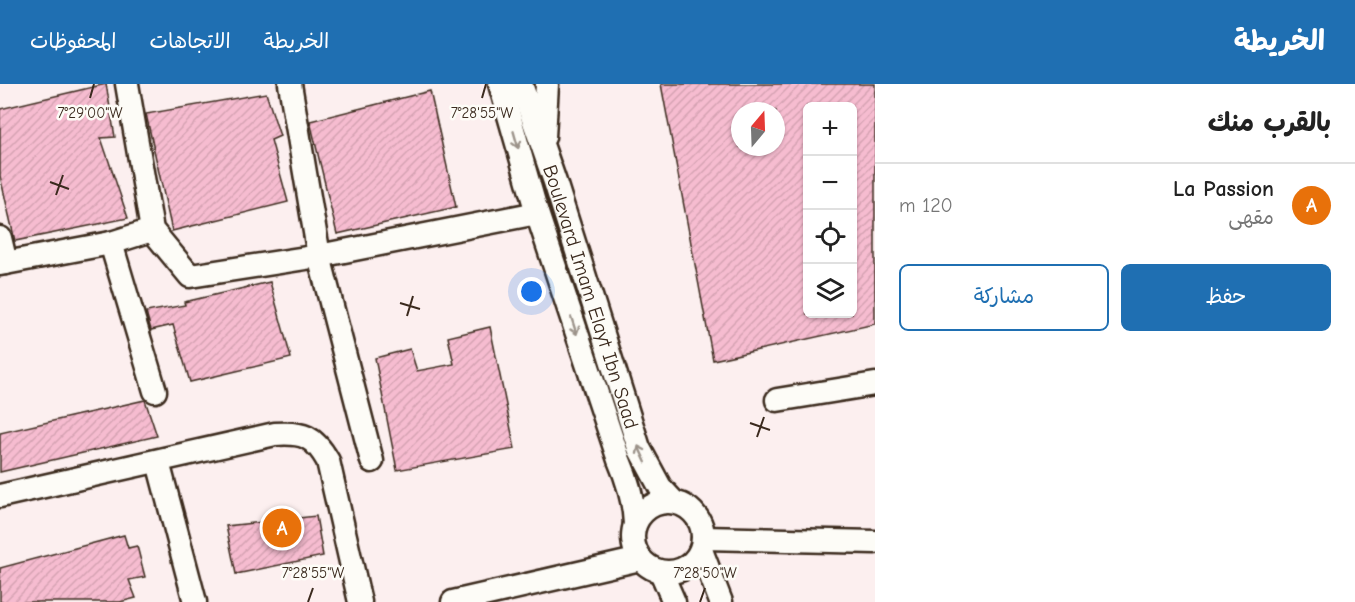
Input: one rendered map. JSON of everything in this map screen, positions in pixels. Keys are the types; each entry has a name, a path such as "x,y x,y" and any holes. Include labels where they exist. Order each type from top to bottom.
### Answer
{"street":[{"path":"127,84 152,230 190,276 319,256 537,213"},
{"path":"290,84 319,256 372,461"},
{"path":"489,84 502,94"},
{"name":"Boulevard Imam Elayt Ibn Saad","path":"521,84 639,448 660,487 674,502"},
{"path":"543,147 547,84"},
{"name":"Boulevard Imam Elayt Ibn Saad","path":"502,94 537,213 619,460 628,480 634,502 635,524"},
{"path":"0,238 3,263 111,243 152,230"},
{"path":"111,243 154,391"},
{"path":"777,400 875,384"},
{"path":"0,496 292,432 315,442 328,461 360,602"},
{"path":"158,462 195,602"},
{"path":"702,544 695,560 685,568 674,572 661,572 640,559 634,549 632,536 635,524 650,506 662,502 674,502 686,507 695,514 701,525 702,544 722,602"},
{"path":"702,544 875,542"},
{"path":"454,602 640,559"},
{"path":"661,572 674,602"}],"building":[{"path":"106,84 115,137 101,138 128,218 15,241 0,176 0,109"},
{"path":"661,84 875,84 875,324 713,360"},
{"path":"430,91 456,207 337,234 310,121"},
{"path":"266,93 280,136 271,140 288,202 172,231 146,114"},
{"path":"270,282 291,358 190,382 173,325 151,330 146,312 185,305 184,302"},
{"path":"490,327 515,449 397,470 375,358 410,349 417,371 454,364 448,337"},
{"path":"145,400 157,436 0,472 0,433"},
{"path":"316,516 323,556 236,574 226,526"},
{"path":"124,535 128,548 137,546 145,577 129,580 136,598 120,602 0,602 0,568"}],"place":[{"name":"La Passion","path":"282,528"}]}
